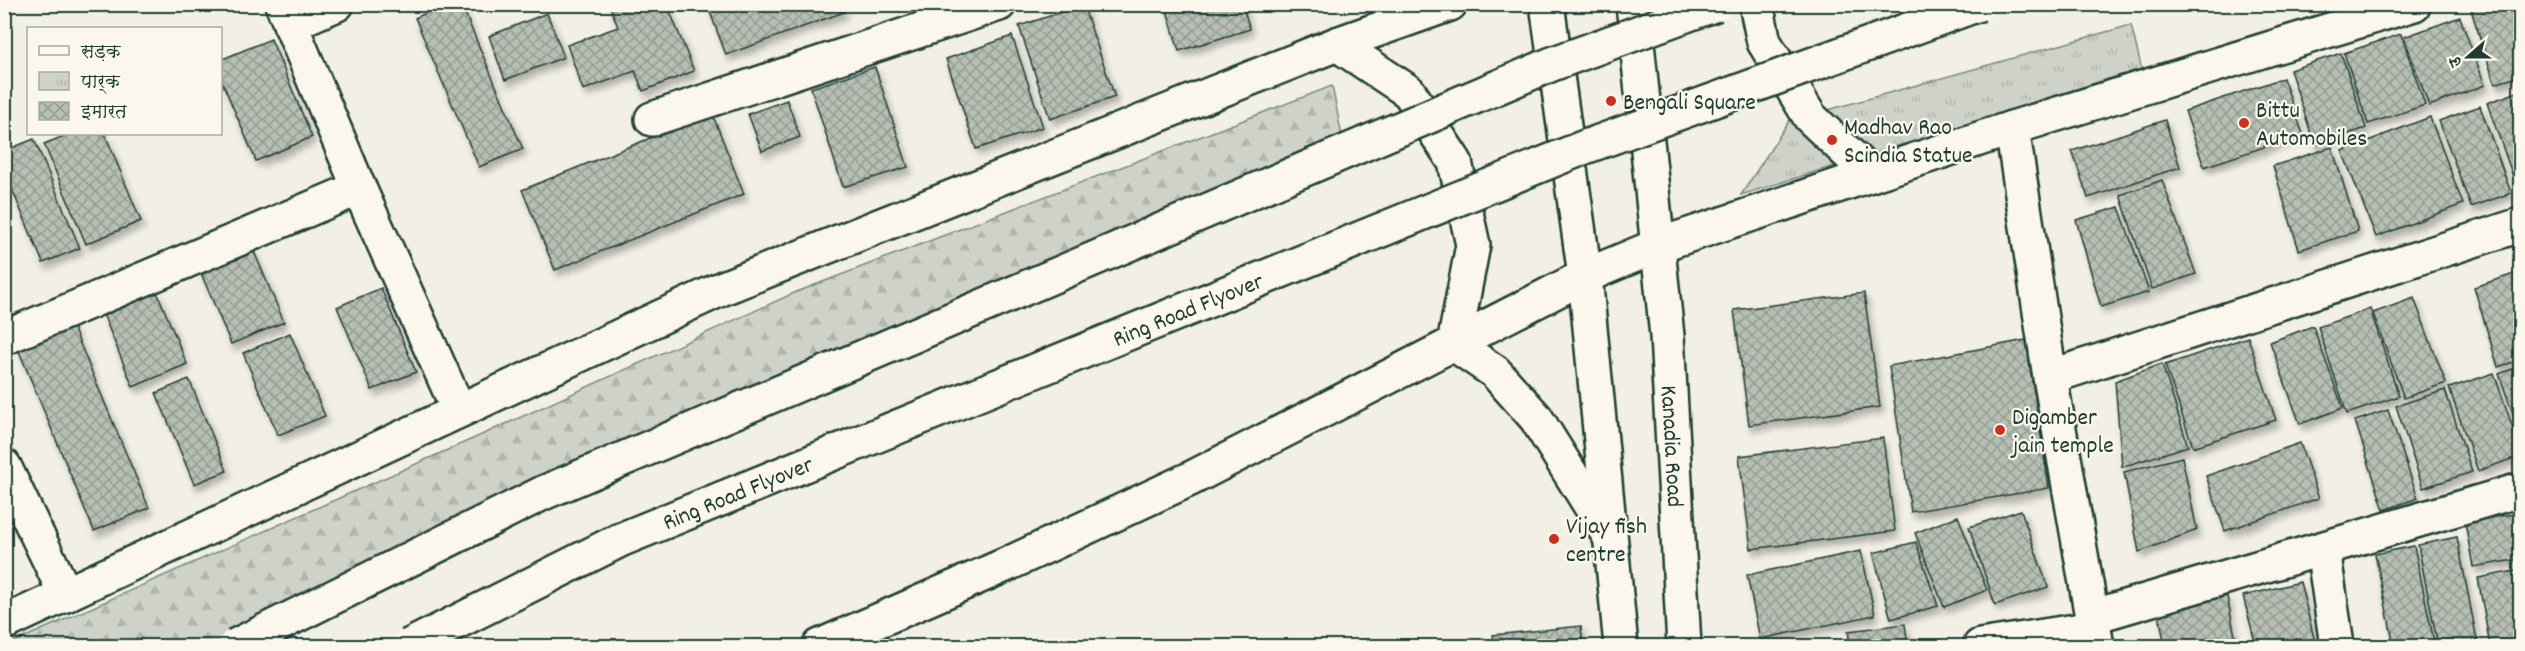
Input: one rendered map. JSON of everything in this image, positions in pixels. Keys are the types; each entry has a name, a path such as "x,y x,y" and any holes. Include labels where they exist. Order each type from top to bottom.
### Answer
{"street":[{"path":"337,4 286,14 359,188 459,411"},
{"path":"652,119 999,4"},
{"path":"4,623 723,288 1337,44 1450,4"},
{"path":"1547,4 1585,276 1621,646"},
{"name":"Kanadia Road","path":"1633,4 1667,336 1684,646"},
{"path":"235,646 543,493 1552,64 1716,4"},
{"path":"1756,4 1764,42 1810,117 1871,175"},
{"name":"Ring Road Flyover","path":"409,646 620,540 1585,147 1979,4"},
{"path":"820,646 1010,563 1190,479 1585,276 1659,245 2012,128 2414,4"},
{"path":"1337,44 1409,92 1455,162 1473,245 1454,344"},
{"path":"2012,128 2050,377 2094,630"},
{"path":"4,338 359,188"},
{"path":"2050,377 2520,225"},
{"path":"1454,344 1495,372 1530,411 1610,537"},
{"path":"4,466 66,595"},
{"path":"1980,646 2094,630 2323,549 2520,490"},
{"path":"2323,549 2337,646"}],"green space":[{"path":"2131,25 2142,70 1741,195 1789,121"},
{"path":"1332,86 1342,136 576,487 219,646 5,646 486,433 794,293"}],"building":[{"path":"446,4 461,4 523,149 479,167 415,18"},
{"path":"609,4 667,4 694,71 643,91 635,71 583,90 567,45 618,27"},
{"path":"707,4 841,4 844,12 726,55"},
{"path":"1165,4 1242,4 1250,29 1179,51"},
{"path":"2488,4 2520,4 2520,76 2495,84 2471,10"},
{"path":"1083,5 1115,97 1050,119 1019,26"},
{"path":"547,13 564,57 505,80 489,36"},
{"path":"2460,17 2485,85 2429,106 2404,37"},
{"path":"2401,34 2425,105 2368,124 2344,53"},
{"path":"1012,36 1043,127 976,149 946,59"},
{"path":"271,39 312,137 256,161 222,82 222,59"},
{"path":"2341,53 2366,128 2315,145 2290,70"},
{"path":"875,67 908,167 843,187 811,88"},
{"name":"Bittu Automobiles","path":"2283,78 2303,134 2204,167 2185,111"},
{"path":"2520,91 2520,196 2487,103"},
{"path":"787,100 800,137 762,151 748,114"},
{"path":"2480,106 2511,193 2471,207 2439,121"},
{"path":"712,113 744,194 555,270 522,190"},
{"path":"2430,117 2463,204 2376,237 2342,151"},
{"path":"2165,120 2180,167 2088,198 2072,151"},
{"path":"66,135 105,135 141,221 86,244 44,144"},
{"path":"34,139 80,248 43,263 4,170 4,151"},
{"path":"2332,147 2358,231 2299,250 2273,166"},
{"path":"2162,180 2196,274 2152,289 2120,195"},
{"path":"2119,207 2149,292 2101,307 2076,220"},
{"path":"253,249 284,322 231,344 200,271"},
{"path":"2520,272 2520,360 2498,367 2474,287"},
{"path":"381,288 416,372 372,390 337,307"},
{"path":"157,292 187,364 133,387 103,314"},
{"path":"1864,293 1880,407 1749,425 1734,310"},
{"path":"2414,298 2446,383 2404,398 2373,313"},
{"path":"2370,309 2399,396 2347,414 2318,327"},
{"path":"2313,326 2343,408 2300,424 2270,342"},
{"path":"73,327 149,508 94,531 18,349"},
{"path":"290,333 325,416 278,435 243,353"},
{"path":"2248,337 2276,420 2193,447 2165,365"},
{"path":"2026,340 2049,488 1911,512 1889,366"},
{"path":"2162,364 2188,446 2122,467 2115,381"},
{"path":"2520,366 2520,433 2499,374"},
{"path":"2494,373 2520,449 2520,456 2478,471 2449,388"},
{"path":"189,379 227,471 194,484 156,393"},
{"path":"2445,390 2472,472 2423,488 2396,406"},
{"path":"2388,410 2418,498 2384,510 2355,421"},
{"path":"1883,438 1895,531 1751,549 1739,456"},
{"path":"2300,443 2319,498 2225,531 2206,476"},
{"path":"2182,457 2197,530 2139,552 2124,472"},
{"path":"2021,510 2048,587 1995,605 1969,527"},
{"path":"2520,513 2520,559 2473,567 2465,522"},
{"path":"1958,516 1987,590 1944,607 1915,533"},
{"path":"2457,537 2478,645 2438,646 2418,545"},
{"path":"1916,542 1938,606 1891,619 1873,553"},
{"path":"2414,546 2435,646 2394,646 2375,554"},
{"path":"1861,551 1875,615 1760,639 1747,575"},
{"path":"2520,570 2520,643 2490,646 2478,578"},
{"path":"2300,582 2316,646 2256,646 2243,596"},
{"path":"2227,596 2237,646 2165,646 2158,609"},
{"path":"1905,624 1908,646 1850,646 1848,631"},
{"path":"1581,626 1583,646 1495,646 1493,635"}],"place":[{"name":"Bengali Square","path":"1611,101"},
{"name":"Bittu Automobiles","path":"2244,123"},
{"name":"Madhav Rao Scindia Statue","path":"1832,140"},
{"name":"Digamber jain temple","path":"2000,430"},
{"name":"Vijay fish centre","path":"1554,539"}]}
